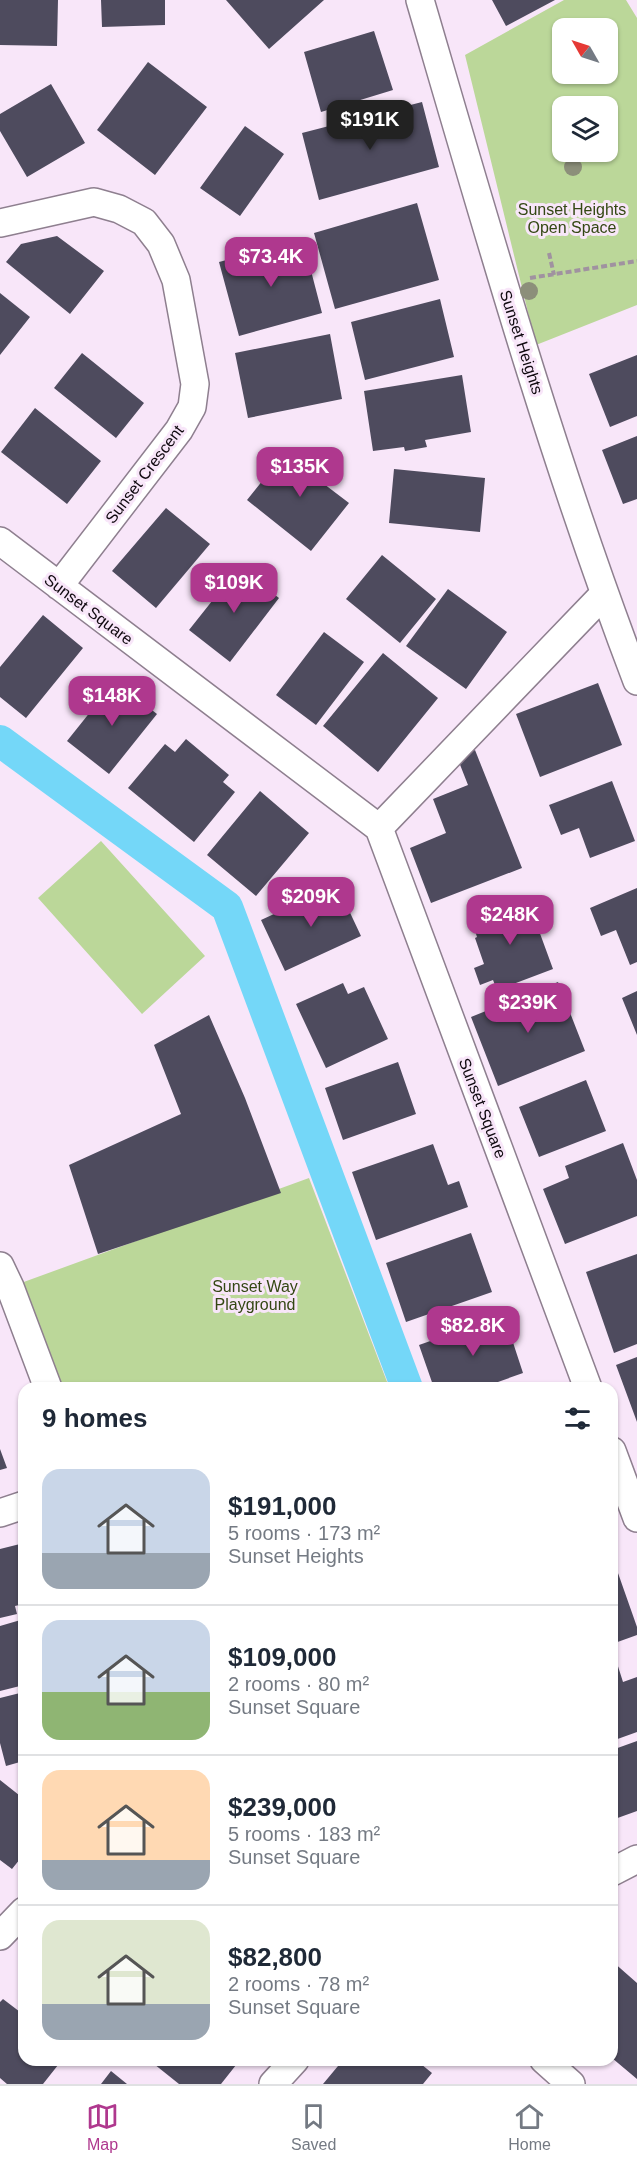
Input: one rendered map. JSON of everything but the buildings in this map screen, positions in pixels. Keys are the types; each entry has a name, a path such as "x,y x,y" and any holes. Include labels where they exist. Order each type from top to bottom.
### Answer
{"street":[{"name":"Sunset Heights","path":"420,0 503,283 604,594 637,681"},
{"name":"Sunset Crescent","path":"0,223 94,202 119,209 144,222 161,244 176,280 195,384 192,407 179,430 59,586"},
{"name":"Sunset Square","path":"0,541 379,828 586,1382"},
{"path":"379,828 604,594"},
{"path":"0,1266 46,1382"},
{"path":"618,1468 637,1518"},
{"path":"0,1513 18,1507"},
{"path":"618,1869 637,1859"},
{"path":"0,1936 18,1917"},
{"path":"273,2084 290,2066"},
{"path":"550,2066 570,2084"}],"path":[{"path":"549,253 555,274"},
{"path":"503,283 637,261"}],"green space":[{"name":"Sunset Heights Open Space","path":"564,0 626,0 637,18 637,305 536,345 465,55"},
{"path":"101,841 205,956 142,1014 38,898"},
{"name":"Sunset Way Playground","path":"309,1178 387,1382 47,1382 10,1287"}],"waterway":[{"path":"0,741 227,907 405,1382"}]}
